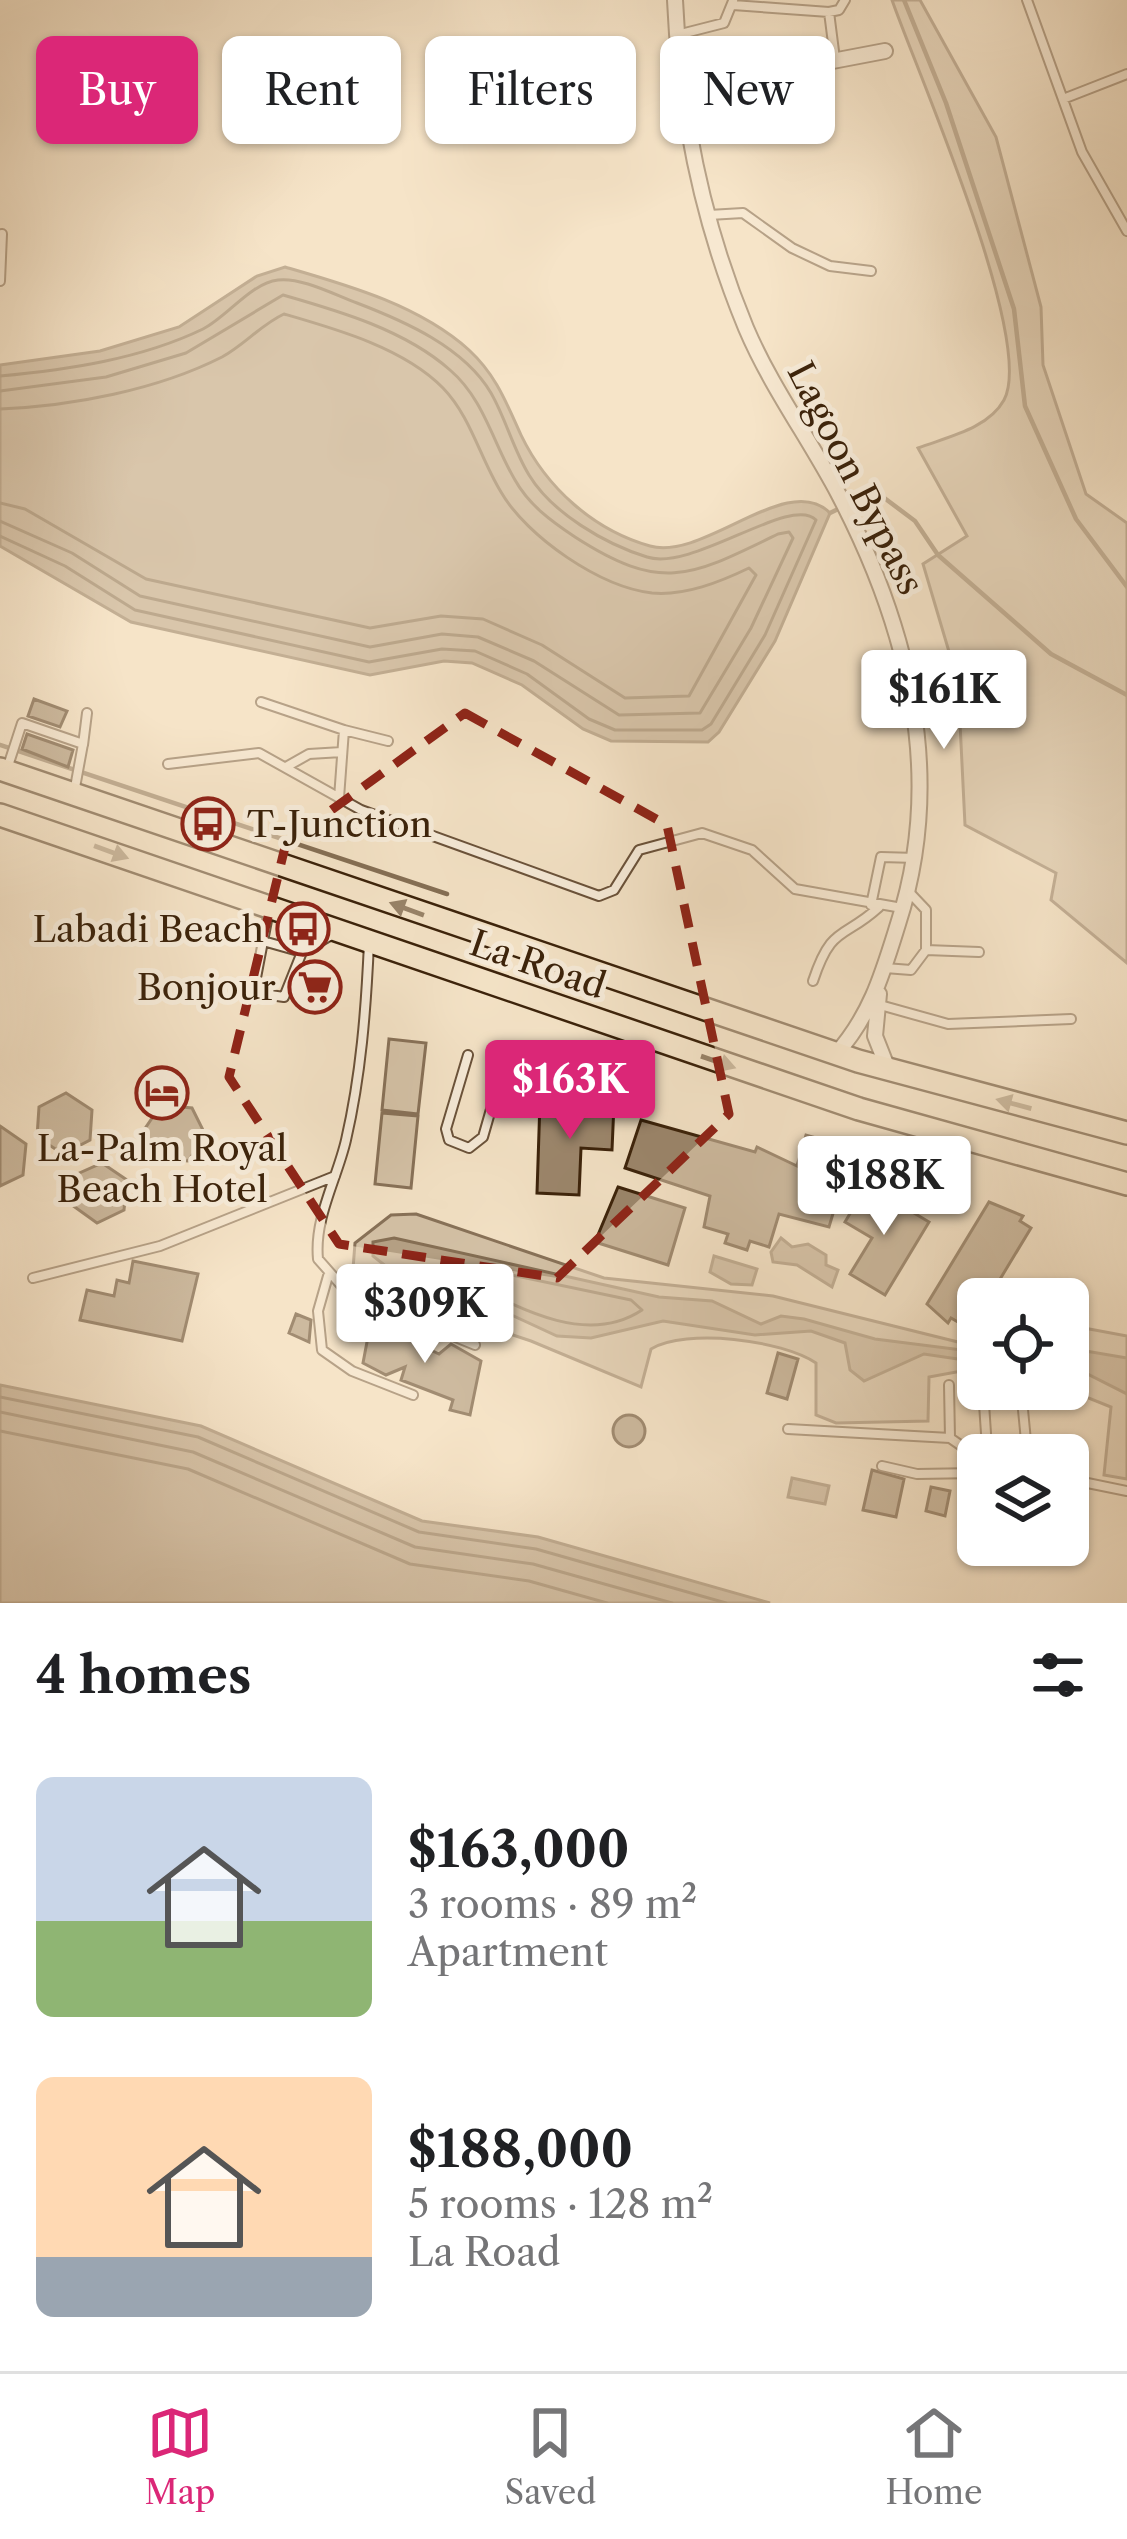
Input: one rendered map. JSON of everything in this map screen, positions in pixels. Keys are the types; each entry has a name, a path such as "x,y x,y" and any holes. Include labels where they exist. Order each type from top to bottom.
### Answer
{"main road":[{"name":"La Road","path":"6,765 836,1054 1127,1133"},
{"name":"La Road","path":"0,815 859,1109 1127,1184"}],"street":[{"name":"Lagoon Bypass","path":"675,0 676,35"},
{"path":"836,61 885,51"},
{"name":"Lagoon Bypass","path":"693,144 707,215 756,349 839,495 891,607 916,704 917,858 879,997 876,1045 888,1069"},
{"name":"Lagoon Bypass","path":"836,1054 879,997"}],"lane":[{"path":"676,35 724,23 733,3 829,12 839,10 845,0"},
{"path":"1028,0 1082,152 1127,231"},
{"path":"829,12 836,61"},
{"path":"1063,99 1127,74"},
{"path":"707,215 742,212 811,257 871,271"},
{"path":"0,281 2,234"},
{"path":"261,702 388,741"},
{"path":"75,787 87,712"},
{"path":"6,765 23,723 83,745"},
{"path":"339,798 344,730"},
{"path":"285,767 309,754 342,752"},
{"path":"168,764 260,753 339,798 599,896 614,890 639,850 702,833 752,850 795,889 904,908"},
{"path":"876,905 880,857 917,858"},
{"path":"885,968 910,970 926,950 926,910 908,891"},
{"path":"813,981 827,944 876,905"},
{"path":"269,908 255,983 262,994 279,997 289,992 302,952 337,931"},
{"path":"263,941 302,952"},
{"path":"369,942 362,1052 317,1250 328,1275 348,1293 475,1345"},
{"path":"926,950 979,952"},
{"path":"879,997 948,1024 1071,1019"},
{"path":"468,1055 446,1129 449,1140 469,1148 483,1136 504,1064"},
{"path":"32,1278 160,1246 335,1176"},
{"path":"328,1275 318,1311 322,1350 352,1371 413,1395"},
{"path":"949,1385 950,1438"},
{"path":"788,1429 950,1438 957,1443"},
{"path":"882,1466 917,1474 957,1473"},
{"path":"1089,1483 1127,1491"}],"highlighted area":[{"path":"465,713 667,825 729,1114 557,1278 339,1244 229,1077 286,843"}],"shaded area":[{"path":"892,0 920,0 996,137 1041,307 1043,365 1086,494 1127,523 1127,963 1051,900 1056,873 965,825 958,682 923,564 967,536 918,448 988,418 1004,400 1009,369 1004,323 989,266"},
{"path":"389,1039 426,1043 418,1114 382,1110"},
{"path":"382,1113 418,1116 411,1188 375,1184"},
{"path":"416,1214 604,1278 773,1296 957,1342 957,1372 929,1377 928,1421 836,1423 816,1415 816,1363 781,1348 734,1339 687,1339 651,1349 641,1387 531,1341 375,1289 353,1269 355,1243 391,1215"},
{"path":"1089,1329 1127,1336 1127,1479 1104,1475 1111,1407 1089,1398"}],"water":[{"path":"285,267 382,298 449,334 486,369 531,454 558,489 591,518 629,539 672,547 792,502 812,503 830,513 775,641 719,732 708,742 611,741 583,729 522,685 472,663 444,661 370,675 131,622 0,546 0,365 100,351 179,327 257,276"},
{"path":"394,1238 659,1297 712,1301 761,1324 781,1316 875,1339 957,1349 957,1359 924,1354 864,1381 850,1370 845,1343 811,1331 755,1335 663,1321 591,1338 557,1336 442,1283 397,1275 373,1256 373,1242"},
{"path":"781,1238 792,1247 808,1244 826,1255 826,1265 838,1270 832,1287 797,1265 773,1262 771,1252"},
{"path":"714,1256 757,1269 752,1285 731,1284 710,1272"},
{"path":"1089,1352 1127,1358 1127,1394 1089,1375"},
{"path":"0,1385 201,1426 422,1521 538,1537 770,1603 0,1603"},
{"path":"792,1478 829,1486 825,1504 788,1497"}],"building":[{"path":"34,699 67,711 60,727 28,716"},
{"path":"27,734 73,750 68,767 22,749"},
{"path":"66,1093 92,1110 90,1140 63,1154 37,1137 39,1107"},
{"path":"540,1101 614,1104 612,1150 581,1148 579,1195 537,1193"},
{"path":"161,1105 192,1108 206,1136 188,1161 157,1159 144,1130"},
{"path":"641,1120 755,1152 757,1147 797,1166 806,1135 830,1142 820,1173 843,1180 829,1227 779,1214 769,1247 750,1241 747,1250 725,1243 728,1234 704,1227 710,1196 625,1168"},
{"path":"0,1126 26,1144 23,1175 0,1186"},
{"path":"102,1163 127,1180 124,1210 97,1223 72,1205 75,1175"},
{"path":"867,1185 929,1222 885,1295 850,1274 872,1238 845,1222"},
{"path":"618,1187 685,1208 668,1265 595,1242"},
{"path":"989,1202 1023,1216 1020,1221 1031,1228 1001,1278 957,1278 957,1321 951,1318 948,1323 927,1304"},
{"path":"133,1261 198,1274 182,1341 80,1320 87,1290 114,1296 117,1280 129,1283"},
{"path":"296,1314 311,1320 309,1342 289,1333"},
{"path":"371,1321 439,1354 451,1344 481,1361 470,1415 450,1410 453,1400 401,1380 405,1367 386,1375 363,1363"},
{"path":"778,1353 798,1359 787,1399 767,1393"},
{"path":"629,1415 640,1420 645,1431 640,1442 629,1447 618,1442 613,1431 618,1420"},
{"path":"872,1470 904,1479 896,1517 863,1510"},
{"path":"931,1487 950,1491 945,1516 926,1511"}],"waterway":[{"path":"904,0 946,103 1014,309 1025,406 1076,519 1127,587"},
{"path":"830,513 875,491 915,521 938,555 1051,654 1127,695"},
{"path":"0,745 447,894"}],"place":[{"name":"T-Junction","path":"208,824"},
{"name":"Labadi Beach","path":"303,929"},
{"name":"Bonjour","path":"315,987"},
{"name":"La-Palm Royal Beach Hotel","path":"162,1093"}]}
